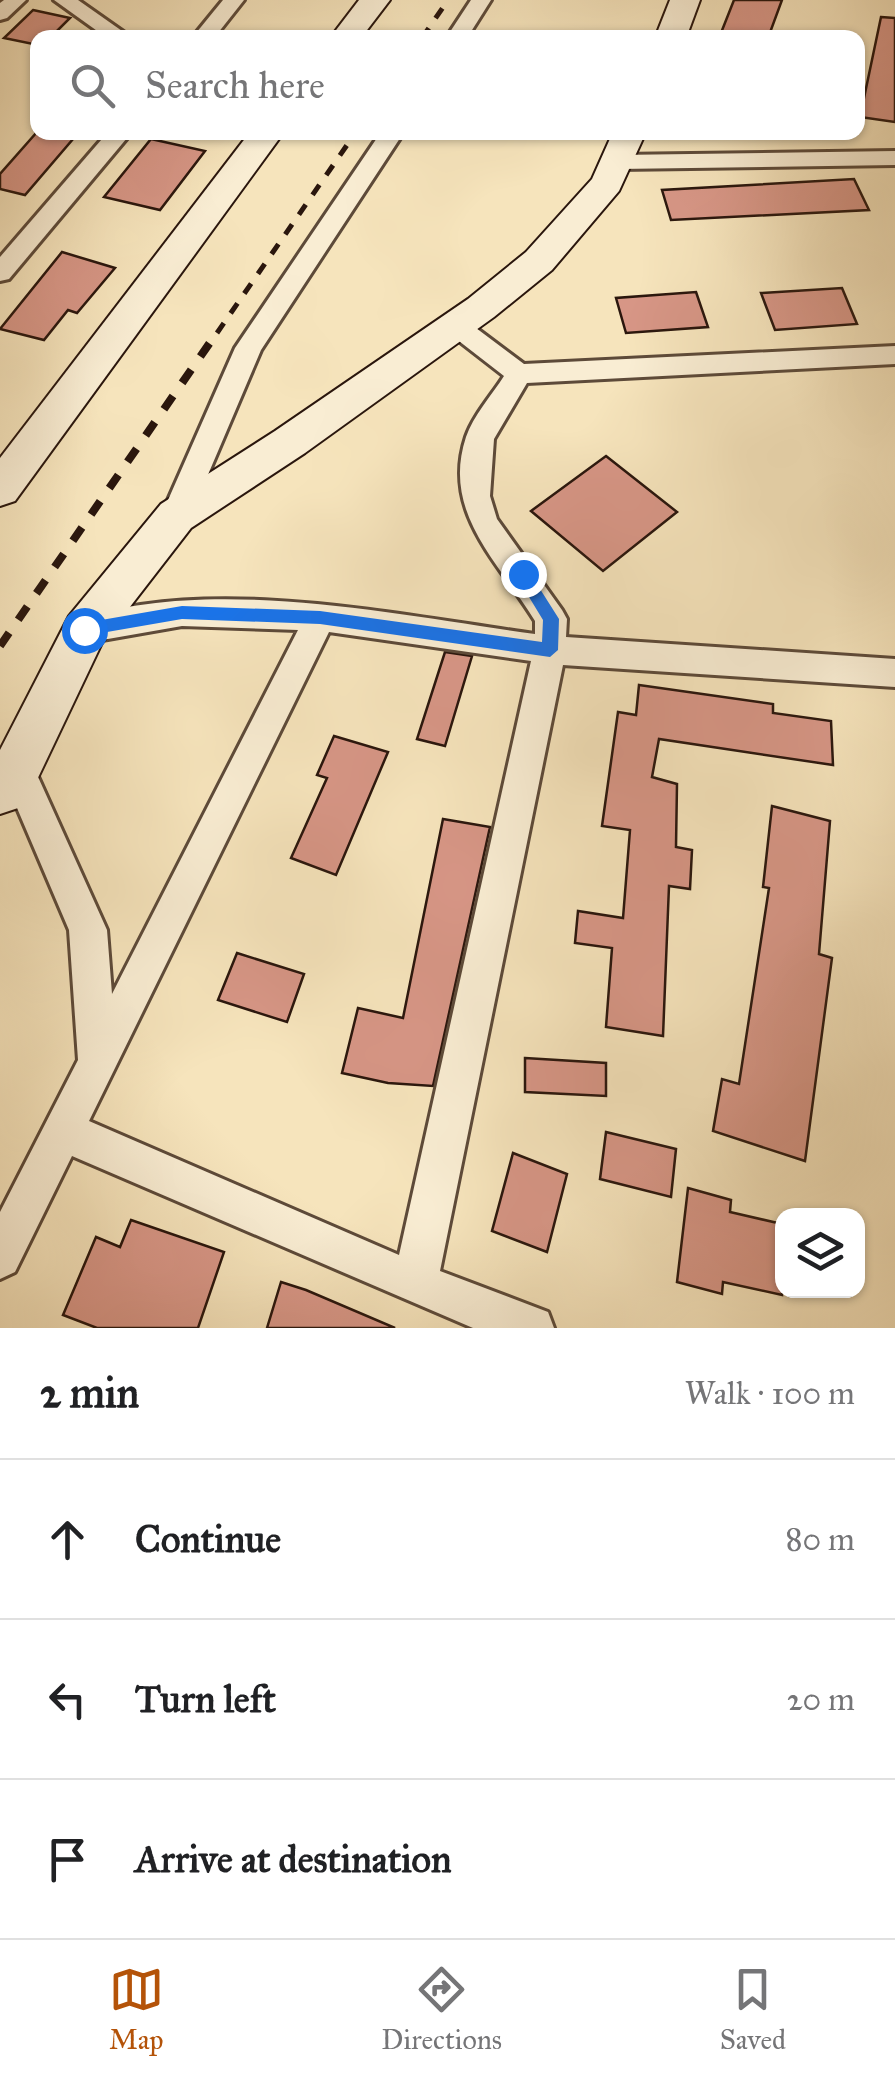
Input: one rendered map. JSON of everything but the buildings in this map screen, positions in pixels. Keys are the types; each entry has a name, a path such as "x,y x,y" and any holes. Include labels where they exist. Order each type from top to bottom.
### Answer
{"street":[{"path":"0,14 16,0"},
{"path":"64,0 110,30"},
{"path":"209,30 234,0"},
{"path":"351,30 375,0"},
{"path":"461,30 481,0"},
{"path":"673,30 685,0"},
{"path":"3,263 114,140"},
{"path":"0,489 260,140"},
{"path":"97,1063 88,930 8,780 84,630 176,516 248,348 387,140"},
{"path":"176,516 290,442 539,261 607,183 624,147 895,158"},
{"path":"455,325 520,374 895,355"},
{"path":"415,1284 550,650 551,619 523,574 484,524 475,496 480,438 520,374"},
{"path":"84,630 182,613 320,618 550,650 895,673"},
{"path":"0,1257 66,1132 320,618"},
{"path":"66,1132 415,1284 532,1328"}],"railway":[{"path":"427,30 448,0"},
{"path":"217,333 350,140"},
{"path":"0,646 218,331"}],"route":[{"path":"84,630 182,613 320,618 550,650 551,619 523,574"}]}
